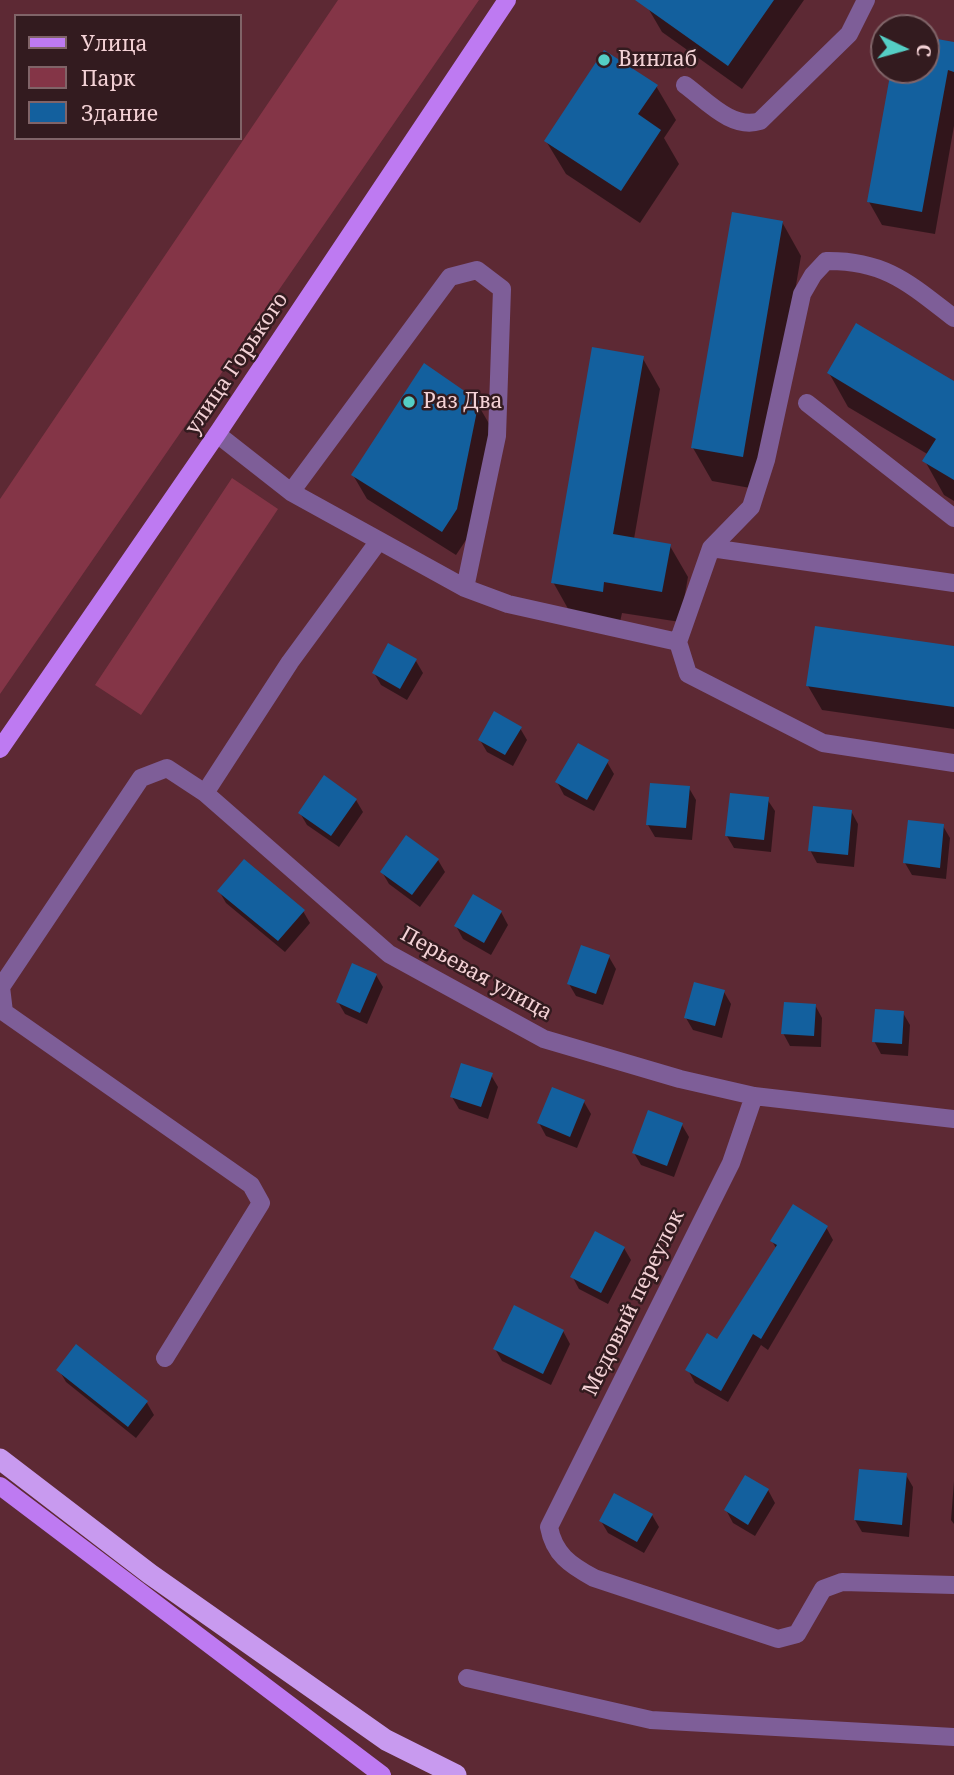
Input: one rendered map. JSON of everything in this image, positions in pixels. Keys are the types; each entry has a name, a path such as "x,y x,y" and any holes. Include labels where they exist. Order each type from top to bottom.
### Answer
{"highway":[{"path":"0,1451 27,1480"},
{"path":"0,1460 150,1574 386,1740 457,1775"}],"main road":[{"name":"улица Горького","path":"0,749 217,434 507,0"},
{"path":"0,1486 382,1775"}],"street":[{"path":"685,85 734,121 745,125 760,121 849,34 866,0"},
{"path":"954,318 899,275 852,260 826,261 813,275 802,294 766,460 751,506 711,548 678,642 688,674 823,743 954,763"},
{"path":"291,492 450,277 477,270 502,289 501,337 497,436 465,588"},
{"path":"807,403 954,518"},
{"path":"217,434 291,492 465,588 508,604 678,642"},
{"path":"205,793 290,662 379,542"},
{"path":"711,548 954,583"},
{"name":"Перьевая улица","path":"164,1358 261,1203 251,1185 4,1012 1,987 141,778 167,768 205,793 388,954 544,1038 680,1079 754,1096 954,1119"},
{"name":"Медовый переулок","path":"754,1096 731,1163 548,1527 552,1546 577,1569 594,1578 778,1639 797,1634 822,1588 842,1582 954,1585"},
{"path":"467,1678 651,1720 954,1737"}],"green space":[{"path":"338,0 479,0 0,694 0,499"},
{"path":"232,478 278,509 141,715 95,685"}],"building":[{"path":"635,0 774,0 728,66"},
{"path":"940,40 954,42 954,72 948,70 922,212 867,202 888,84 940,84"},
{"path":"604,50 658,85 638,114 661,130 621,191 544,141"},
{"path":"732,212 783,221 743,457 691,448"},
{"path":"856,323 954,381 954,480 922,461 936,439 827,373"},
{"path":"592,347 644,356 613,534 671,544 662,592 604,582 603,592 551,583"},
{"path":"424,363 479,401 457,509 442,532 351,475"},
{"path":"815,626 954,646 954,707 806,686"},
{"path":"388,643 417,659 400,689 372,673"},
{"path":"494,711 522,727 505,755 478,740"},
{"path":"578,743 609,760 587,800 555,782"},
{"path":"324,775 357,799 331,836 298,813"},
{"path":"650,783 690,786 686,828 646,825"},
{"path":"730,793 769,797 764,840 725,836"},
{"path":"813,806 852,810 848,855 808,851"},
{"path":"908,820 944,824 940,868 903,863"},
{"path":"406,835 439,859 412,895 380,872"},
{"path":"244,859 305,910 278,941 217,891"},
{"path":"473,894 502,911 484,943 454,926"},
{"path":"581,945 610,955 596,994 567,984"},
{"path":"352,963 377,974 360,1013 336,1002"},
{"path":"694,982 725,990 715,1026 684,1018"},
{"path":"784,1002 816,1004 814,1036 781,1034"},
{"path":"875,1009 904,1011 902,1044 872,1042"},
{"path":"461,1063 493,1073 481,1107 450,1097"},
{"path":"552,1087 585,1100 570,1137 537,1123"},
{"path":"648,1110 683,1123 667,1166 632,1153"},
{"path":"793,1204 828,1226 761,1339 753,1334 721,1391 685,1370 707,1333 717,1339 777,1245 770,1241"},
{"path":"595,1231 625,1247 601,1293 570,1277"},
{"path":"514,1305 564,1330 543,1374 493,1349"},
{"path":"76,1344 148,1401 128,1427 56,1370"},
{"path":"859,1469 907,1473 902,1525 854,1520"},
{"path":"745,1475 769,1489 748,1525 724,1510"},
{"path":"614,1493 653,1514 637,1542 599,1521"}],"place":[{"name":"Винлаб","path":"604,60"},
{"name":"Раз Два","path":"409,402"}]}
